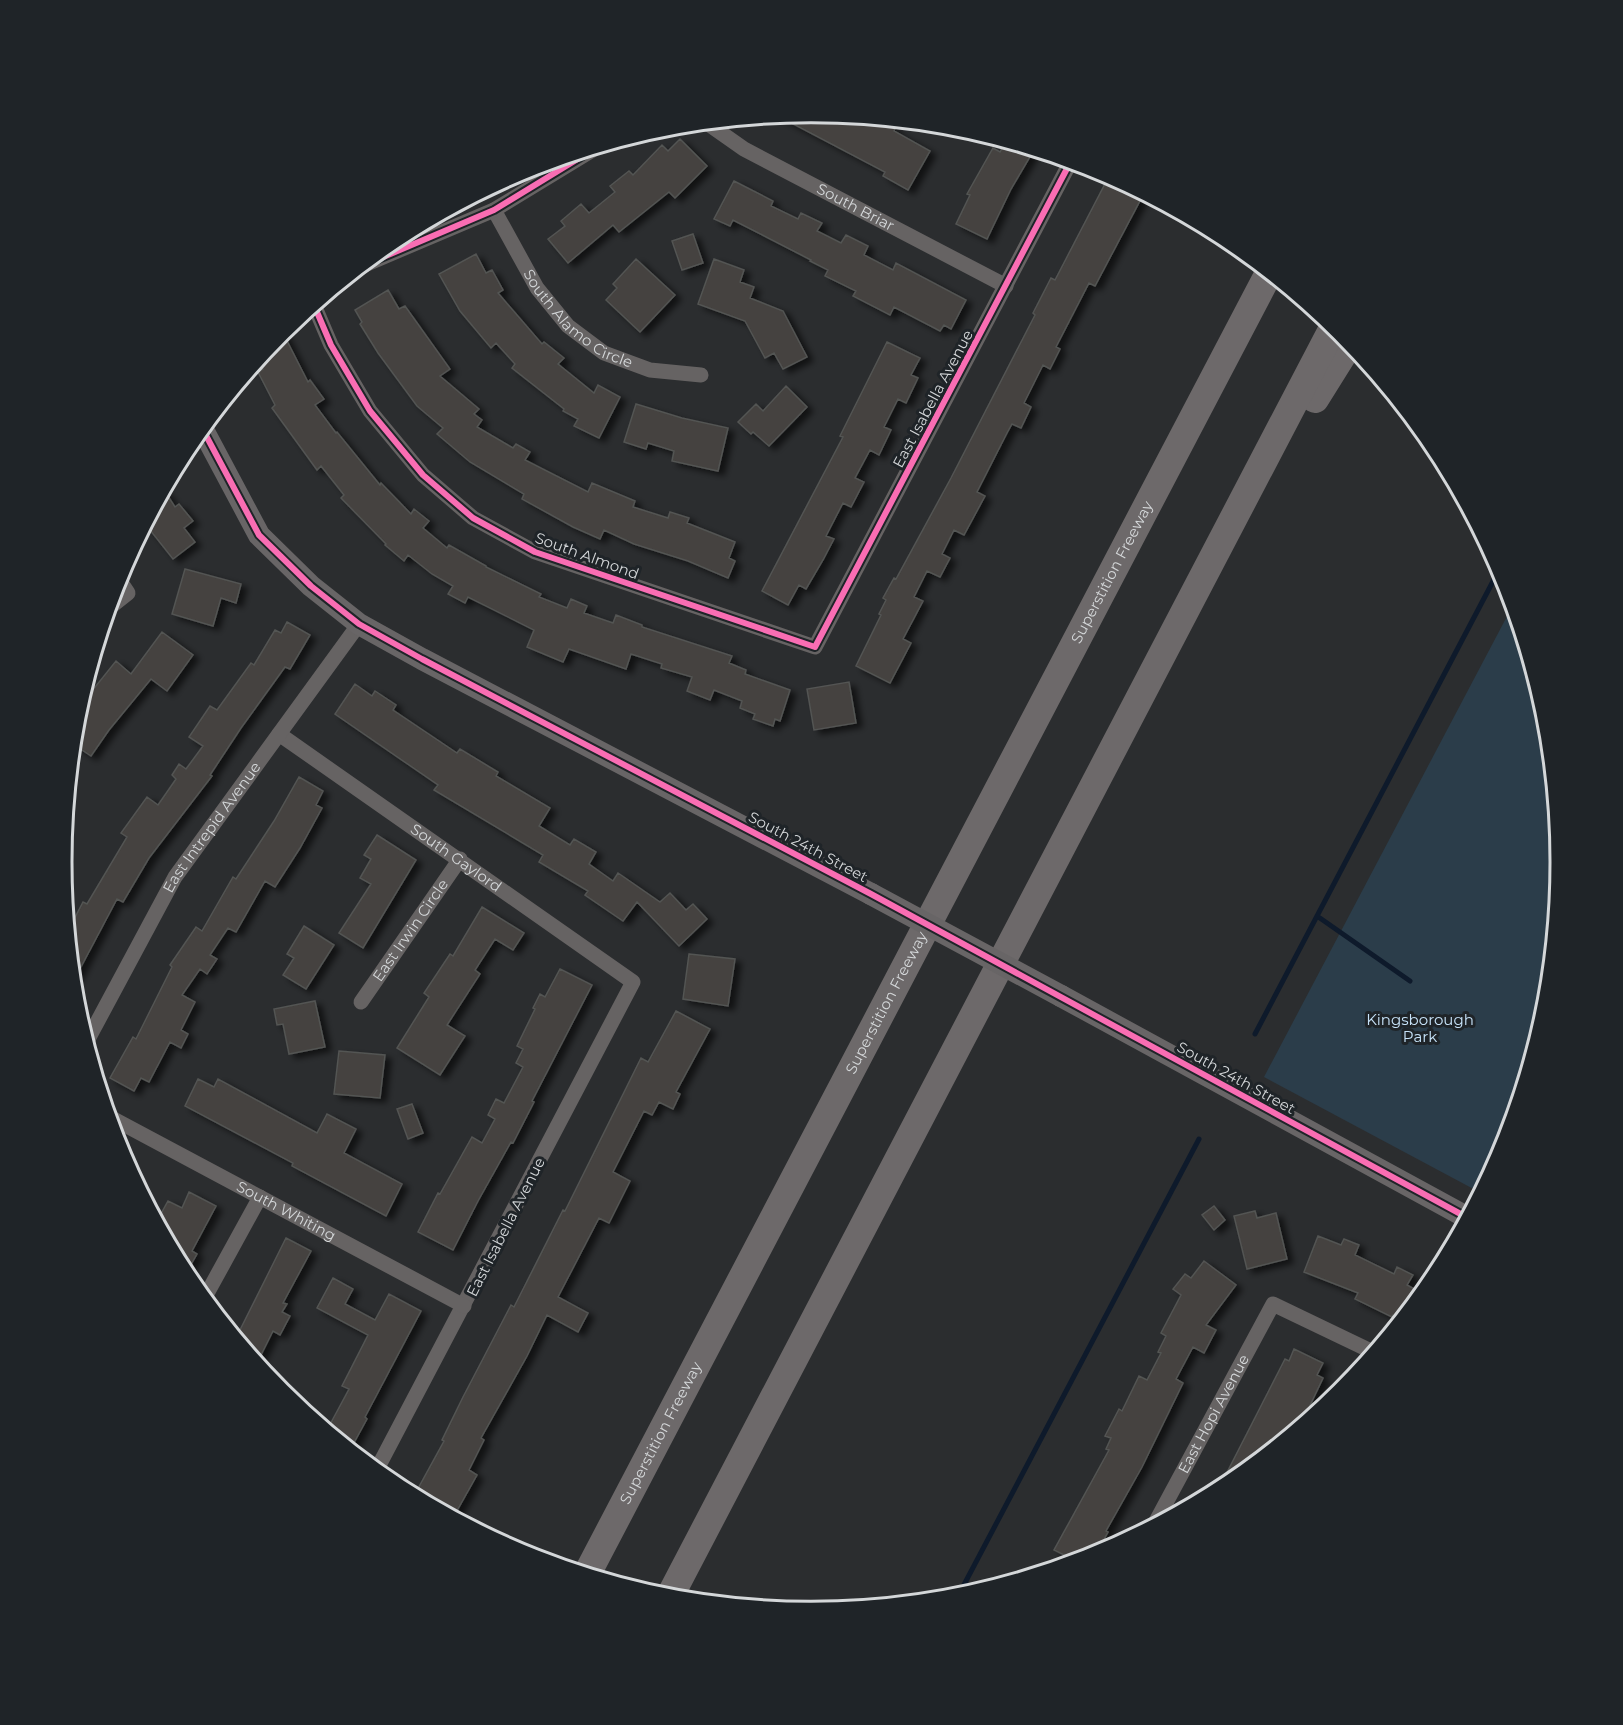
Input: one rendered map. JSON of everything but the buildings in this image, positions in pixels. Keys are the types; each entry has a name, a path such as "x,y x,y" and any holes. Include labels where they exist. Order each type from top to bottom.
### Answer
{"highway":[{"path":"1254,302 1261,275"},
{"name":"Superstition Freeway","path":"590,1568 1266,279"},
{"path":"674,1589 1329,335"},
{"path":"1202,578 1345,351"}],"street":[{"name":"South Briar","path":"715,129 744,149 1006,286"},
{"path":"396,252 494,210 571,163"},
{"name":"East Isabella Avenue","path":"815,647 1067,169"},
{"name":"South Alamo Circle","path":"494,210 537,288 568,326 604,353 650,370 700,375"},
{"name":"South Almond","path":"318,313 332,345 370,411 423,475 473,518 535,552 815,647"},
{"name":"South 24th Street","path":"207,438 259,535 311,586 359,624 422,660 871,894 1462,1214"},
{"name":"East Intrepid Avenue","path":"92,1033 175,877 359,624"},
{"name":"South Gaylord","path":"279,734 633,982"},
{"name":"East Irwin Circle","path":"361,1002 460,859"},
{"name":"East Isabella Avenue","path":"380,1463 633,982"},
{"name":"South Whiting","path":"119,1122 464,1306"},
{"path":"209,1290 260,1197"},
{"name":"East Hopi Avenue","path":"1160,1514 1273,1304 1368,1349"}],"green space":[{"name":"Kingsborough Park","path":"1508,614 1526,671 1545,766 1551,862 1549,911 1545,959 1526,1054 1512,1100 1475,1190 1264,1077"}],"waterway":[{"path":"1255,1034 1494,579"},
{"path":"1317,916 1410,981"},
{"path":"963,1586 1199,1139"}],"cycle path":[{"path":"396,252 494,210 571,163"},
{"path":"317,313 331,345 370,411 423,475 473,518 535,552 815,647 1067,169"},
{"path":"207,438 259,535 311,586 359,624 871,894 1462,1215"}]}
